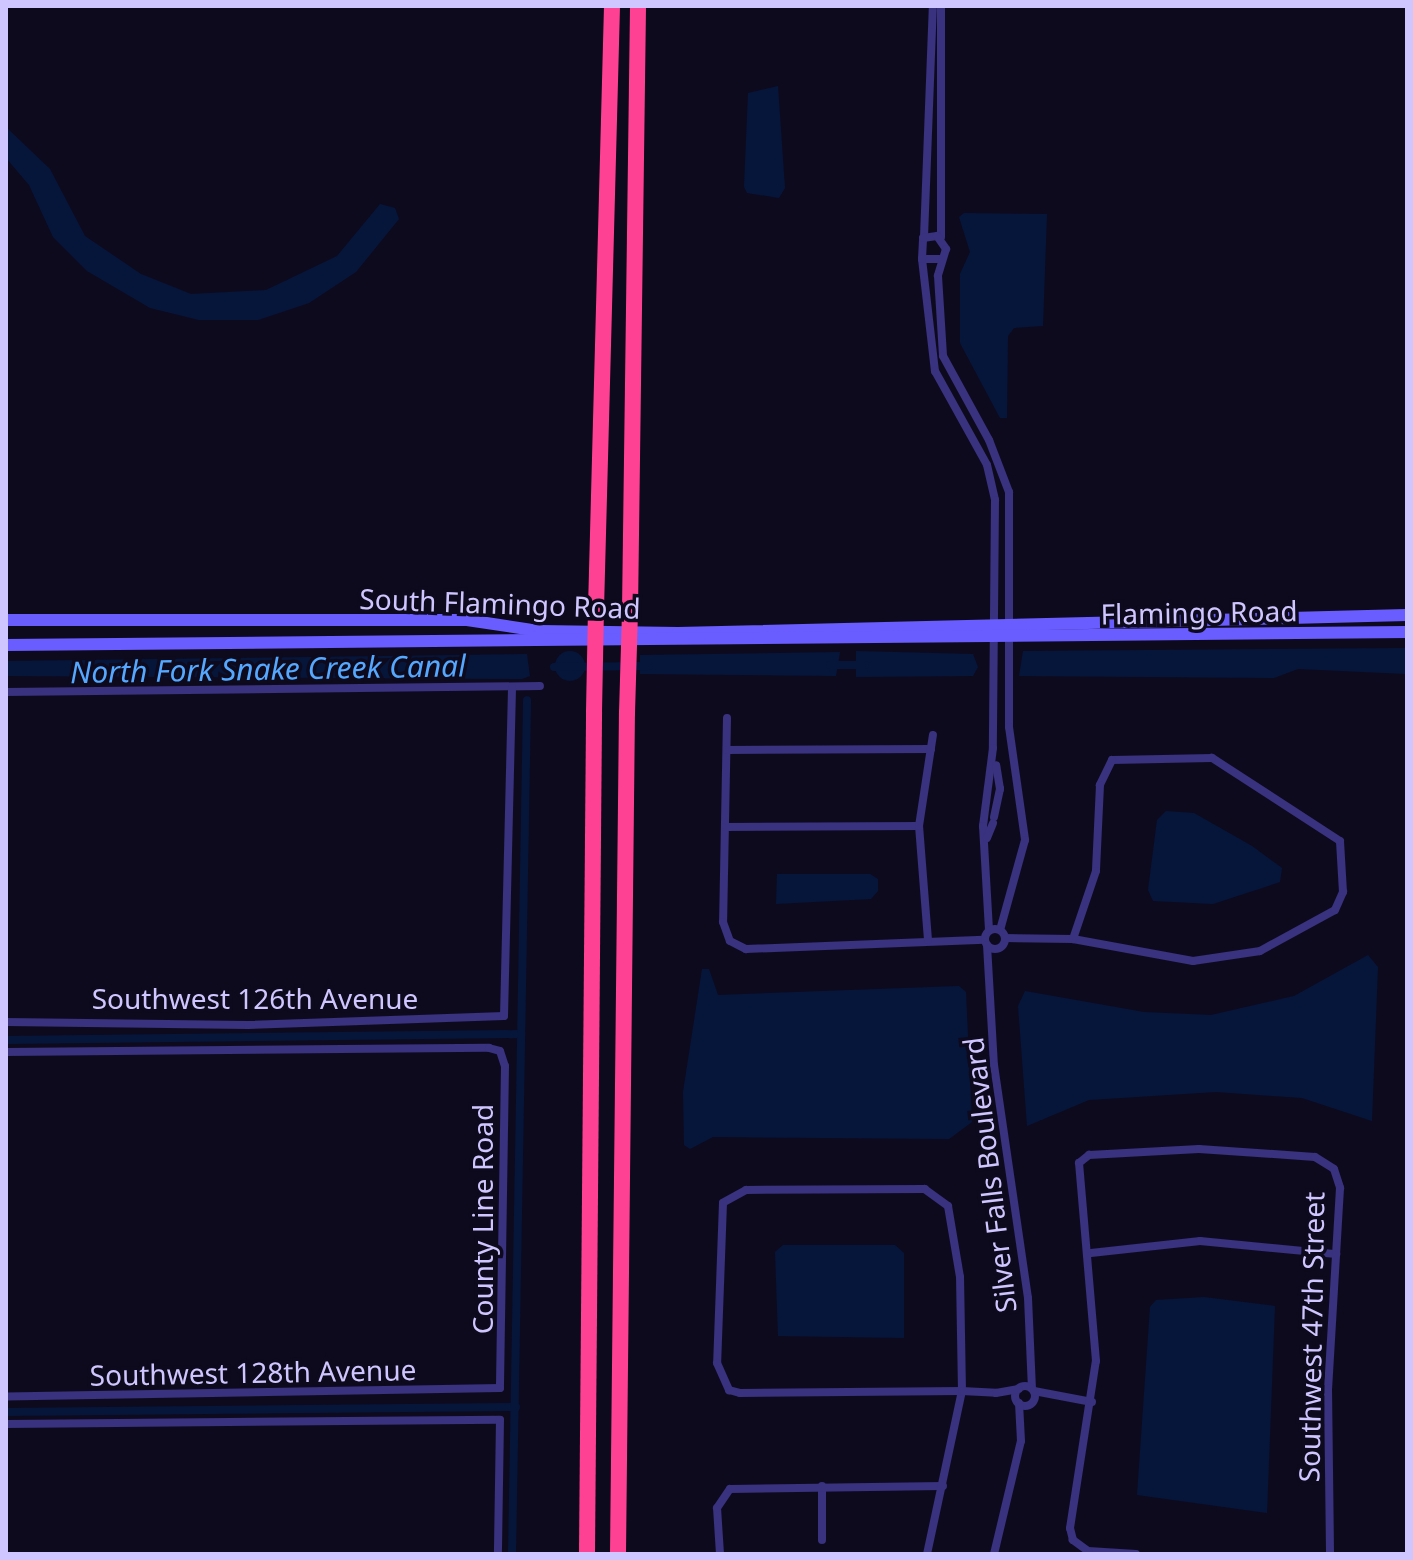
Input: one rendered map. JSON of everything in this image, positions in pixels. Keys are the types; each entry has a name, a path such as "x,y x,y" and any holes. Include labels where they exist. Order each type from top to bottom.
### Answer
{"highway":[{"path":"587,1554 594,712 612,6"},
{"path":"618,1554 638,6"}],"main road":[{"name":"Flamingo Road","path":"993,625 1407,615"},
{"name":"South Flamingo Road","path":"6,620 467,620 540,631 678,633 993,625"},
{"name":"Flamingo Road","path":"992,639 1407,632"},
{"name":"South Flamingo Road","path":"6,645 992,639"}],"street":[{"path":"933,6 922,259 930,349 940,385 994,486 993,748 987,838 989,930 985,943"},
{"name":"Silver Falls Boulevard","path":"941,6 941,259 937,327 952,378 1006,478 1009,727 1025,840 993,980"},
{"path":"923,238 941,238"},
{"path":"922,259 941,259"},
{"path":"940,385 952,378"},
{"path":"6,692 540,686"},
{"name":"Southwest 126th Avenue","path":"6,1022 248,1025 504,1016 512,688"},
{"path":"727,718 723,922 730,941 746,949 928,940 985,943 1003,937 1073,939 1153,958 1226,958 1300,933 1341,902 1340,841 1212,758 1120,757 1105,766 1096,871 1073,939"},
{"path":"928,940 919,826 933,735"},
{"path":"987,838 1000,789 993,748"},
{"path":"727,750 931,749"},
{"path":"725,827 919,826"},
{"path":"989,930 1003,937"},
{"name":"Silver Falls Boulevard","path":"985,943 993,980 994,1065 1028,1298 1028,1394 994,1554"},
{"name":"Southwest 126th Avenue","path":"6,1052 500,1051"},
{"name":"County Line Road","path":"500,1051 505,1066 500,1388"},
{"name":"Southwest 47th Street","path":"1091,1253 1079,1163 1089,1155 1199,1149 1315,1157 1334,1169 1340,1188 1328,1388 1330,1554"},
{"path":"927,1554 962,1391 960,1277 948,1206 934,1191 746,1190 727,1197 721,1211 717,1363 723,1386 740,1393 962,1391 1028,1394 1092,1402"},
{"path":"1136,1554 1088,1551 1073,1540 1070,1528 1092,1402 1091,1253 1200,1241 1336,1254"},
{"name":"Southwest 128th Avenue","path":"6,1397 500,1388"},
{"path":"996,1393 1018,1403 1028,1394"},
{"name":"Silver Falls Boulevard","path":"1023,1426 1018,1403 1028,1394"},
{"name":"Southwest 128th Avenue","path":"6,1424 500,1420 498,1554"},
{"path":"720,1554 717,1508 723,1494 742,1486 943,1486"},
{"path":"822,1486 822,1540"}],"water":[{"path":"778,86 785,188 779,198 747,193 744,187 748,93"},
{"path":"6,127 50,169 85,236 141,274 191,294 266,290 337,256 380,204 395,208 399,219 356,272 309,303 258,320 199,320 150,308 87,271 53,237 29,185 6,158"},
{"path":"964,213 1047,214 1043,326 1014,328 1008,336 1007,418 1000,418 960,343 960,274 970,252 959,217"},
{"path":"1407,648 1407,674 1298,669 1274,678 1019,676 1023,651"},
{"path":"570,651 581,655 585,666 581,677 570,681 559,677 555,666 559,655"},
{"path":"856,651 973,654 978,667 973,676 856,677"},
{"path":"840,652 836,676 640,674 640,655"},
{"path":"527,654 530,676 522,679 6,676 6,661"},
{"path":"1166,811 1194,813 1252,846 1282,868 1280,882 1213,904 1153,901 1148,890 1157,820"},
{"path":"777,874 870,874 878,879 878,891 871,899 776,904"},
{"path":"1368,955 1378,967 1372,1121 1302,1098 1216,1092 1089,1100 1027,1126 1018,1006 1025,991 1144,1012 1211,1015 1294,996"},
{"path":"702,969 709,969 718,995 959,986 966,992 972,1122 949,1139 713,1137 690,1149 684,1145 683,1092"},
{"path":"783,1245 895,1245 904,1253 904,1338 778,1336 775,1252"},
{"path":"1204,1297 1275,1306 1267,1513 1137,1495 1150,1307 1156,1300"}],"waterway":[{"name":"North Fork Snake Creek Canal","path":"830,665 865,665"},
{"name":"North Fork Snake Creek Canal","path":"554,667 649,666"},
{"path":"512,1554 527,700"},
{"path":"6,1040 520,1034"},
{"path":"6,1412 516,1407"}]}
